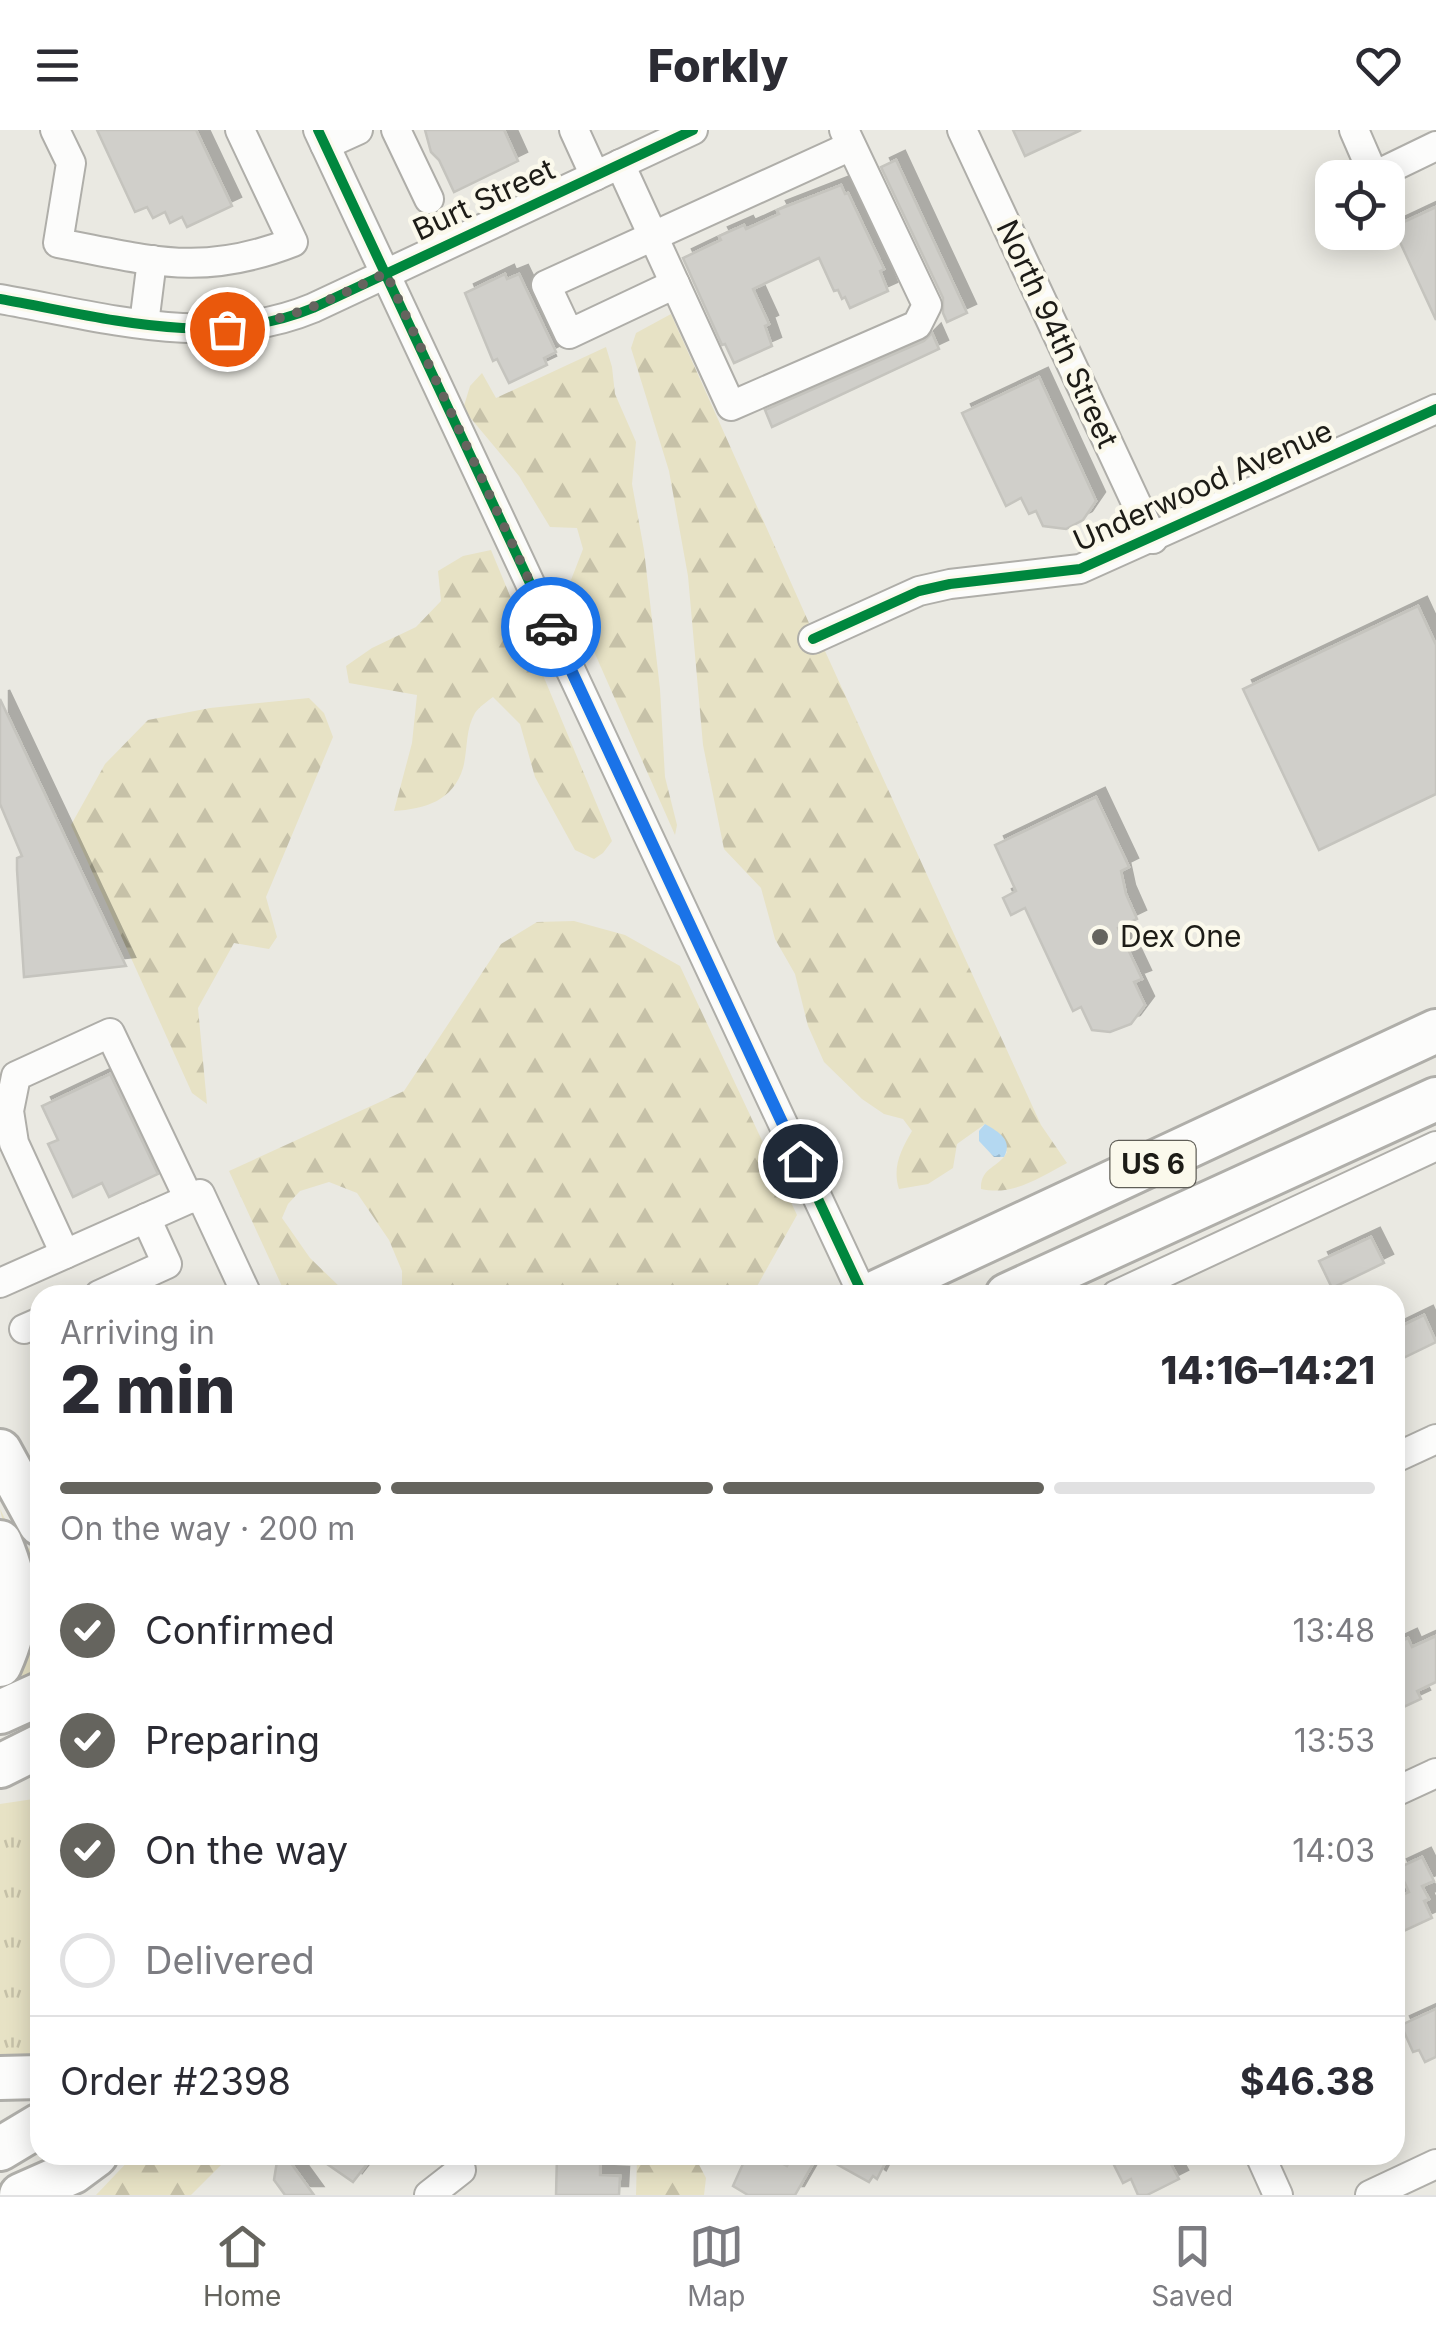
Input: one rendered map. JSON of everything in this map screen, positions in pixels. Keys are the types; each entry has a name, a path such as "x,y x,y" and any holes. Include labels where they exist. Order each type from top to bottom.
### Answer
{"highway":[{"name":"US 6","path":"888,1285 1436,1031"},
{"name":"US 6","path":"1029,1285 1436,1099"},
{"path":"0,1451 30,1506"},
{"path":"0,1542 16,1590 17,1614 0,1665"},
{"path":"0,1712 30,1698"},
{"path":"0,1766 30,1751"},
{"path":"0,1787 30,1782"},
{"path":"0,2078 30,2077"},
{"path":"0,2149 30,2131"},
{"path":"21,2195 82,2165"},
{"path":"82,2195 106,2165"}],"street":[{"path":"55,130 71,163 58,244 180,264 254,258 292,242 240,130"},
{"path":"358,130 322,138 861,1285"},
{"path":"396,130 429,199"},
{"path":"574,130 653,236 731,406 917,325 927,306 848,138 653,236 546,285 569,334 675,284"},
{"name":"Burt Street","path":"0,299 144,324 227,329 264,325 314,308 607,170 660,137 694,130"},
{"name":"North 94th Street","path":"962,130 1153,539"},
{"path":"1354,130 1374,176 1436,146"},
{"path":"144,324 152,260"},
{"name":"Underwood Avenue","path":"813,639 919,591 1080,570 1436,409"},
{"path":"65,1254 14,1143 9,1110 16,1076 110,1033 188,1198"},
{"path":"1137,1285 1436,1146"},
{"path":"0,1283 200,1194 242,1285"},
{"path":"121,1285 167,1264 146,1218"},
{"path":"1405,1453 1436,1439"},
{"path":"1405,1787 1436,1773"},
{"path":"1370,2195 1436,2164"},
{"path":"1264,2165 1278,2195"},
{"path":"429,2195 462,2170"}],"green space":[{"path":"671,314 809,623 804,636 815,650 825,651 1041,1125 1067,1163 1026,1184 1004,1190 981,1189 984,1176 1007,1152 985,1124 957,1144 953,1168 928,1184 899,1189 897,1166 912,1131 903,1119 884,1114 862,1099 824,1062 808,1026 795,974 775,939 761,888 724,849 703,745 688,576 669,471 631,348 636,333"},
{"path":"606,347 615,394 636,442 632,484 644,550 660,689 665,777 677,825 675,835 581,622 571,580 583,549 577,528 550,527 519,476 463,409 470,386 482,373 496,398"},
{"path":"491,550 612,841 594,859 575,850 535,777 520,724 493,697 475,713 463,768 452,788 427,805 394,811 412,743 417,695 349,683 346,666 372,648 416,627 441,601 438,571 463,556"},
{"path":"309,698 324,713 333,737 266,897 277,937 269,949 234,943 198,1008 207,1104 192,1093 71,825 105,764 148,720 210,708"},
{"path":"574,921 625,935 680,966 797,1215 758,1285 402,1285 402,1271 389,1240 357,1193 329,1182 300,1191 282,1218 310,1258 338,1285 281,1285 229,1171 404,1091 501,944 537,922"},
{"path":"0,1509 12,1533 30,1549 30,1682 0,1695"},
{"path":"30,1800 30,2062 0,2063 0,1804"},
{"path":"124,2165 221,2165 191,2195 96,2195"},
{"path":"637,2165 699,2165 706,2178 704,2195 636,2195"}],"water":[{"path":"985,1124 1006,1141 1004,1157 994,1157 979,1141 979,1131"}],"building":[{"path":"97,130 196,130 232,206 187,227 182,217 170,223 165,212 153,218 147,207 135,212"},
{"path":"425,130 504,130 518,161 454,192 431,152"},
{"path":"1013,130 1081,130 1025,156"},
{"path":"896,160 967,313 947,322 943,298 881,167"},
{"path":"841,185 884,269 880,271 888,291 850,308 845,297 842,299 838,290 834,291 819,258 753,289 769,324 765,326 772,346 734,363 683,258 721,240 719,236 744,225 746,229 779,214 777,210"},
{"path":"1436,207 1436,320 1404,250 1405,221"},
{"path":"505,274 507,279 519,274 556,352 544,358 547,365 509,383 497,359 493,361 465,293"},
{"path":"932,333 939,349 772,427 765,410 924,341"},
{"path":"1039,377 1096,501 1083,520 1066,529 1043,526 1036,511 1029,514 1021,498 1006,506 962,413"},
{"path":"1418,606 1436,645 1436,794 1319,850 1243,689"},
{"path":"0,699 126,966 24,977 17,870 17,858 22,856 0,804"},
{"path":"1096,797 1129,867 1121,871 1137,919 1118,928 1142,979 1134,982 1145,1005 1131,1024 1110,1032 1092,1030 1081,1007 1073,1011 1025,908 1011,915 1003,898 1016,891 995,845"},
{"path":"110,1074 158,1174 109,1197 102,1183 73,1197 48,1144 58,1140 42,1106"},
{"path":"1371,1237 1384,1263 1331,1285 1319,1261"},
{"path":"1424,1315 1436,1342 1405,1357 1405,1324"},
{"path":"1436,1636 1436,1682 1417,1691 1421,1699 1405,1706 1405,1639 1408,1638 1412,1647"},
{"path":"1422,1857 1434,1881 1422,1886 1432,1918 1405,1930 1405,1894 1409,1892 1405,1865"},
{"path":"1436,2009 1436,2057 1425,2062 1419,2050 1413,2052 1405,2023"},
{"path":"276,2165 292,2165 314,2195 285,2195 274,2180"},
{"path":"328,2165 366,2165 353,2182"},
{"path":"557,2165 600,2165 600,2175 620,2176 619,2195 556,2195"},
{"path":"742,2165 812,2165 795,2195 748,2195 733,2186"},
{"path":"838,2165 884,2165 877,2179 873,2176 869,2182"},
{"path":"1114,2165 1171,2165 1179,2179 1147,2195 1138,2195 1131,2179 1123,2183"}],"cycle path":[{"path":"318,130 858,1285"},
{"path":"0,299 157,326 236,327 275,320 313,308 693,130"},
{"path":"813,639 919,591 1080,569 1436,409"}],"way so far":[{"path":"227,329 264,325 294,316 386,273 551,627"}],"place":[{"name":"Dex One","path":"1100,937"}],"route":[{"path":"551,627 800,1161"}]}
